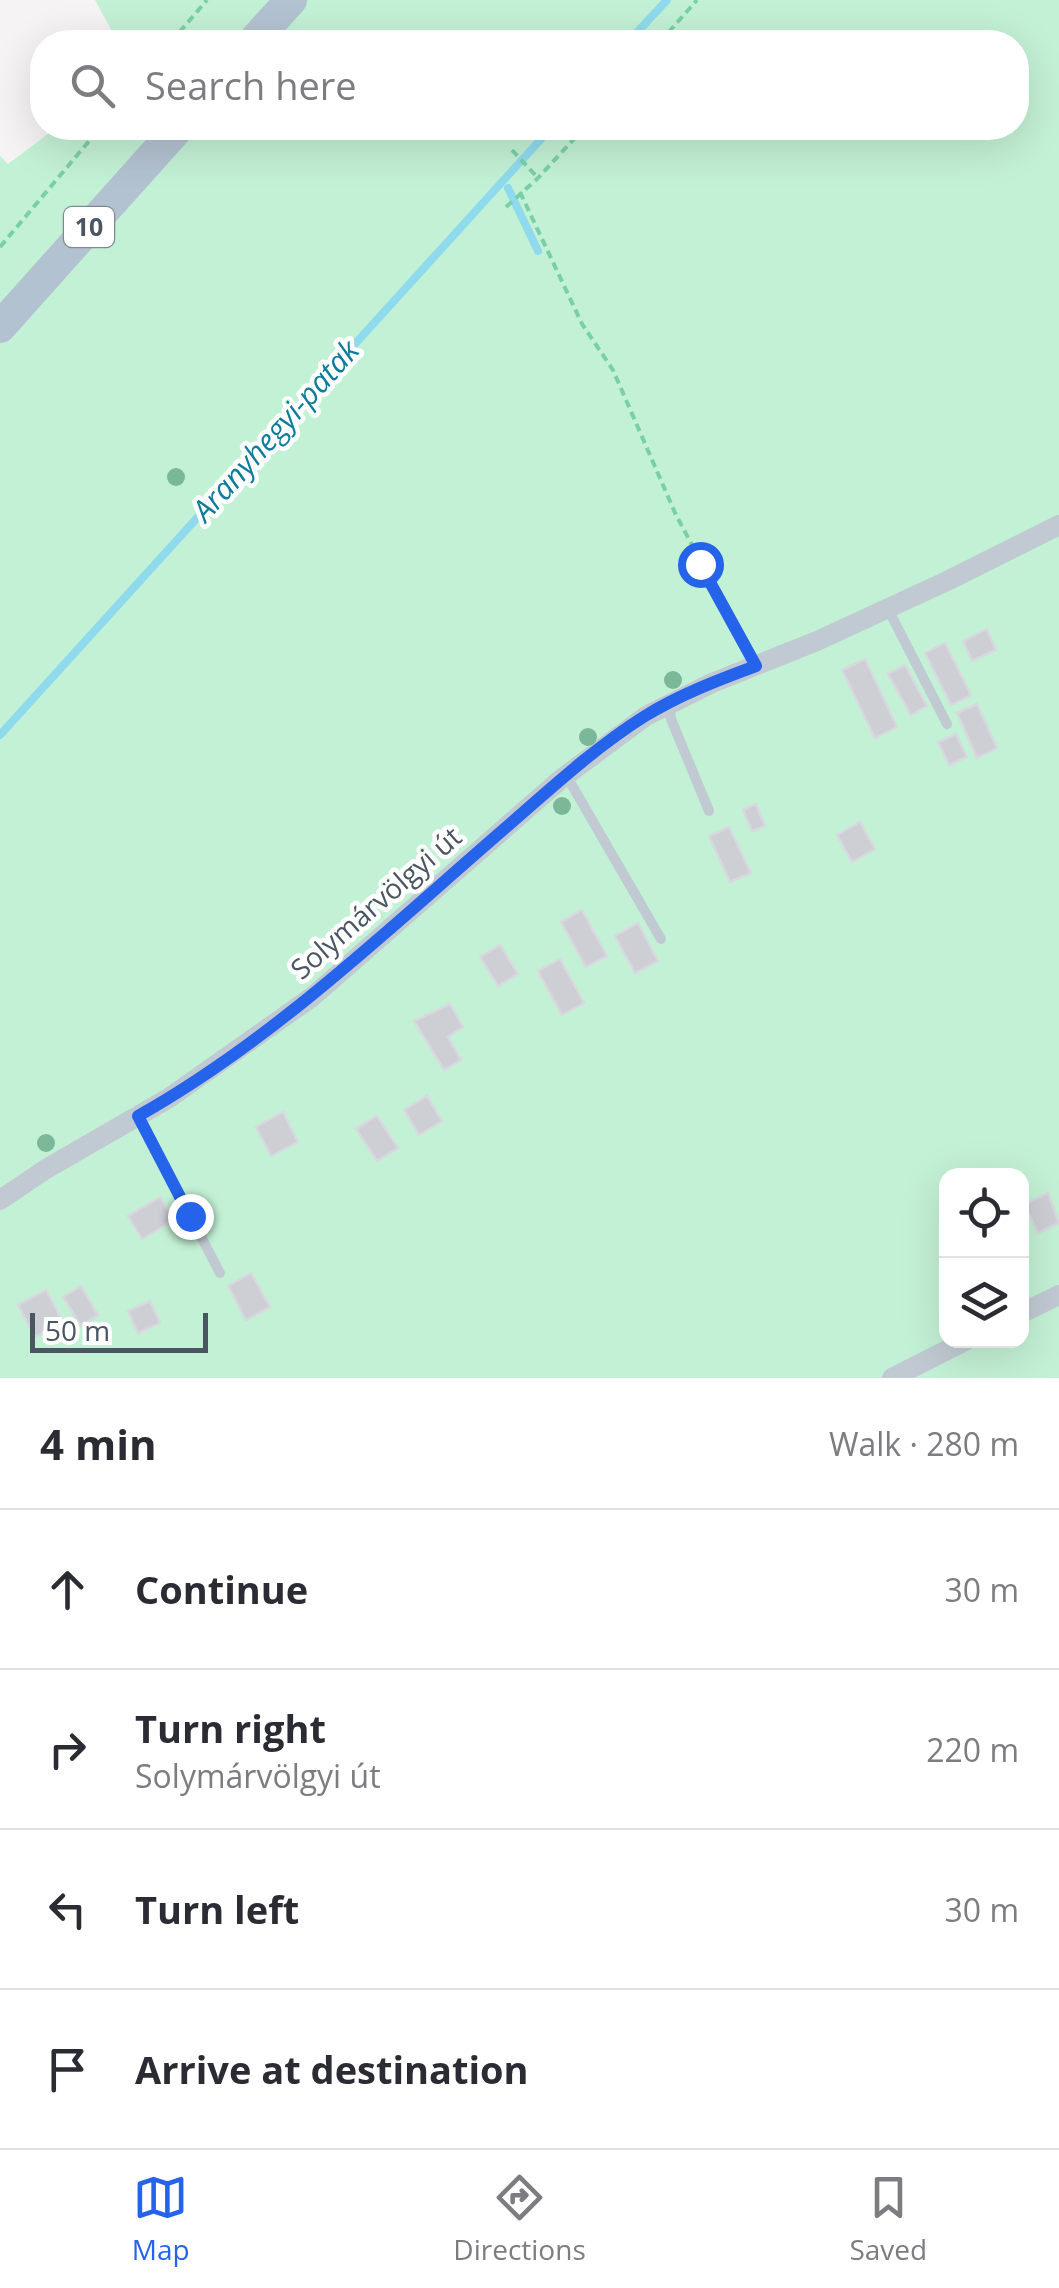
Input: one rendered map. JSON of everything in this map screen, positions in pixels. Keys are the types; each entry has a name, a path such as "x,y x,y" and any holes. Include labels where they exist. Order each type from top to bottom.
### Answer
{"main road":[{"path":"264,30 291,0"},
{"name":"10","path":"0,328 167,140"}],"street":[{"name":"Solymárvölgyi út","path":"0,1200 169,1098 312,997 566,776 646,716 888,608 1059,525"},
{"path":"1029,1309 1059,1294"},
{"path":"892,1378 951,1348"}],"lane":[{"path":"888,608 946,724"},
{"path":"670,704 671,718 709,811"},
{"path":"566,776 661,939"},
{"path":"138,1116 220,1274"}],"path":[{"path":"182,30 207,0"},
{"path":"671,30 697,0"},
{"path":"0,248 90,140"},
{"path":"506,207 573,140"},
{"path":"512,150 538,178"},
{"path":"520,192 582,324 612,370 684,530 756,666"}],"green space":[{"path":"95,0 1059,0 1059,1378 0,1378 0,156 8,164 40,140 1029,140 1029,30 111,30"}],"building":[{"path":"987,629 996,650 972,661 963,641"},
{"path":"945,643 971,695 951,705 925,653"},
{"path":"865,659 897,727 875,738 842,670"},
{"path":"905,665 927,706 911,715 888,674"},
{"path":"977,704 997,748 977,758 957,713"},
{"path":"956,734 967,757 949,765 938,742"},
{"path":"756,804 765,826 752,831 743,810"},
{"path":"860,822 875,849 852,862 837,835"},
{"path":"729,827 751,873 730,882 709,836"},
{"path":"582,910 607,956 586,967 561,922"},
{"path":"638,923 658,961 635,973 615,936"},
{"path":"500,945 518,974 498,986 480,957"},
{"path":"560,959 584,1003 562,1015 538,971"},
{"path":"450,1004 463,1027 448,1037 461,1060 444,1070 414,1021"},
{"path":"427,1096 442,1121 419,1135 404,1110"},
{"path":"283,1112 298,1142 271,1156 256,1127"},
{"path":"377,1116 398,1148 377,1161 356,1129"},
{"path":"1048,1193 1059,1223 1038,1233 1029,1214 1029,1202"},
{"path":"160,1197 174,1220 142,1239 128,1216"},
{"path":"251,1273 270,1307 246,1320 228,1286"},
{"path":"81,1286 98,1315 81,1326 63,1297"},
{"path":"46,1290 63,1322 35,1337 18,1305"},
{"path":"150,1301 160,1323 138,1333 128,1311"}],"waterway":[{"name":"Aranyhegyi-patak","path":"639,30 667,0"},
{"name":"Aranyhegyi-patak","path":"0,735 540,140"},
{"path":"508,188 538,251"}],"route":[{"path":"190,1216 138,1116 312,997 561,779 646,716 712,682 756,666 700,564"}]}
